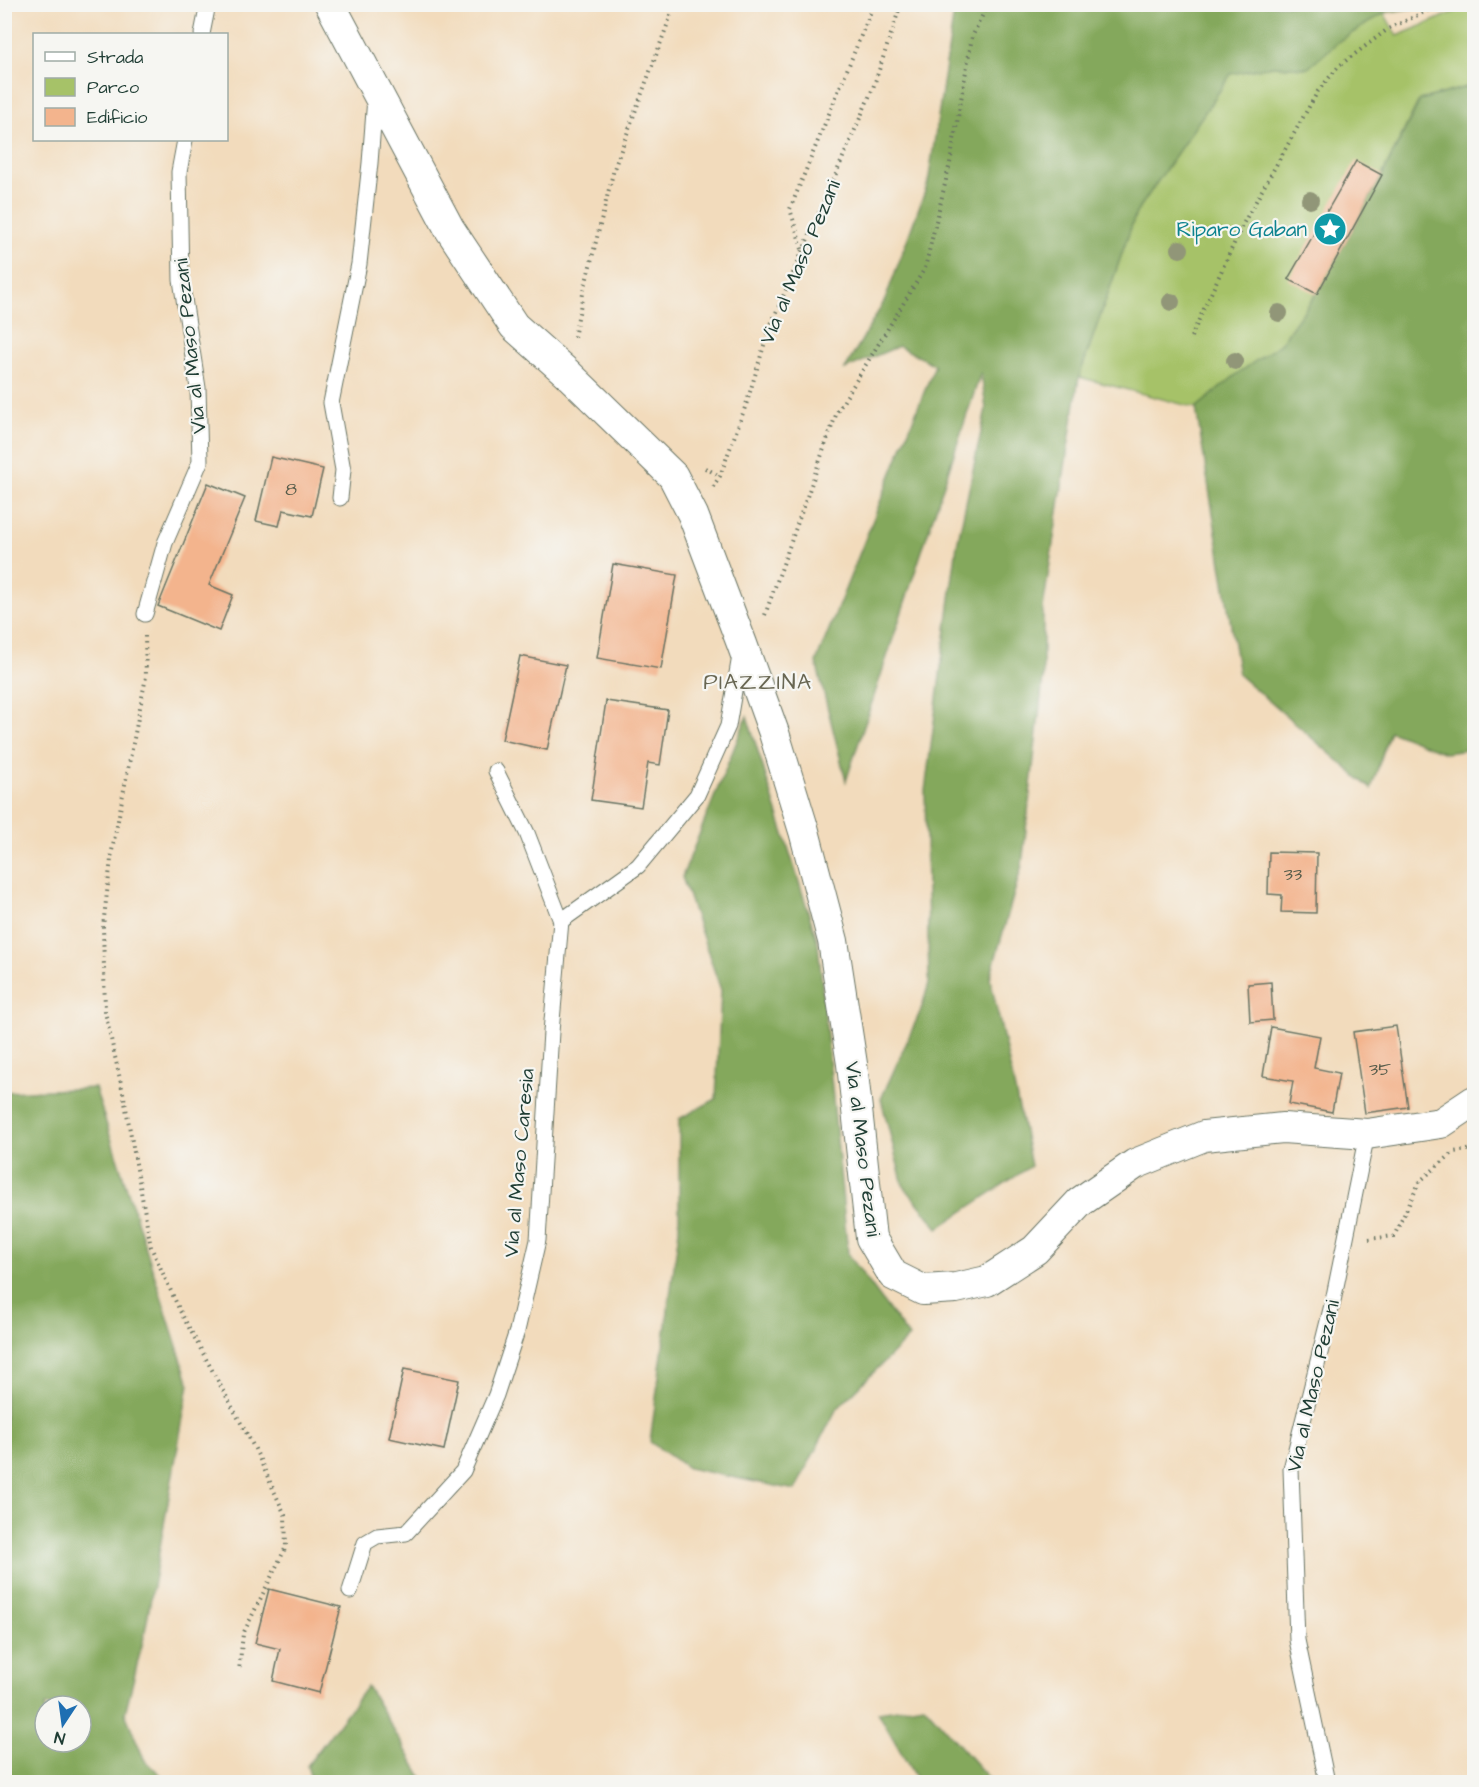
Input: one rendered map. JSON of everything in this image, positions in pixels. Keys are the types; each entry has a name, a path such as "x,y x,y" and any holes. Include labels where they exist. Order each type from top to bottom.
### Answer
{"street":[{"name":"Via al Maso Pezani","path":"330,4 449,228 514,326 567,373 673,476 693,515 774,733 833,941 852,1064 871,1238 892,1275 923,1290 956,1288 987,1281 1035,1250 1080,1202 1135,1164 1204,1136 1283,1128 1367,1134 1441,1122 1474,1101"}],"lane":[{"path":"202,33 208,4"},
{"path":"340,498 343,470 331,403 359,264 375,90"},
{"name":"Via al Maso Pezani","path":"145,614 165,543 200,462 198,388 181,280 179,172 185,141"},
{"path":"561,921 638,866 697,795 728,726 745,654"},
{"name":"Via al Maso Caresia","path":"350,1591 365,1543 377,1536 406,1533 463,1471 496,1395 518,1331 538,1240 551,1032 561,921 527,833 496,771"},
{"name":"Via al Maso Pezani","path":"1327,1782 1297,1640 1291,1469 1332,1301 1367,1134"}],"path":[{"path":"567,373 583,294 614,169 675,4"},
{"path":"803,250 790,209 874,4"},
{"name":"Via al Maso Pezani","path":"693,515 720,476 747,402 769,329 873,88 901,4"},
{"path":"745,654 837,412 925,268 950,163 972,37 988,4"},
{"path":"1191,337 1243,224 1318,91 1339,66 1388,29 1445,4"},
{"path":"145,614 146,677 112,851 102,926 105,1011 124,1097 151,1247 180,1311 255,1449 285,1515 286,1547 243,1634 239,1671"},
{"path":"1344,1243 1394,1236 1420,1181 1454,1152 1474,1149"}],"green space":[{"path":"955,5 1410,5 1414,8 1384,13 1339,41 1308,68 1273,66 1231,74 1136,213 1079,377 1043,608 1043,678 1022,865 990,978 1031,1166 938,1228 903,1185 881,1099 921,1010 929,983 925,791 957,545 986,409 981,372 846,781 816,662 935,365 899,346 845,369 885,300 928,183"},
{"path":"1474,6 1474,85 1419,100 1382,175 1317,294 1280,344 1237,374 1196,408 1079,377 1136,213 1231,73 1273,66 1308,68 1339,41 1384,13 1397,36"},
{"path":"1474,85 1474,749 1445,753 1390,731 1371,789 1239,675 1196,408 1237,374 1280,344 1316,294 1382,176 1420,100"},
{"path":"747,716 818,943 848,1254 909,1337 836,1410 795,1490 688,1468 650,1442 679,1230 679,1119 716,1099 721,990 682,877"},
{"path":"95,1088 189,1384 144,1637 125,1713 144,1759 168,1782 5,1782 5,1092"},
{"path":"367,1686 425,1782 312,1782 307,1766"},
{"path":"924,1705 992,1782 918,1782 878,1712"}],"building":[{"path":"1356,161 1382,175 1317,294 1288,279"},
{"path":"271,457 323,469 312,516 283,510 279,526 256,521"},
{"path":"208,483 245,498 209,585 233,595 219,631 158,606"},
{"path":"613,564 677,575 661,669 597,658"},
{"path":"520,656 566,665 547,750 502,740"},
{"path":"606,701 668,710 660,765 648,763 641,807 591,800"},
{"path":"1269,852 1317,853 1316,913 1281,912 1282,895 1268,894"},
{"path":"1271,982 1273,1020 1250,1022 1248,984"},
{"path":"1396,1026 1408,1107 1365,1113 1353,1032"},
{"path":"1271,1027 1320,1036 1314,1068 1339,1073 1332,1112 1289,1104 1293,1081 1263,1076"},
{"path":"404,1369 459,1380 444,1450 389,1438"},
{"path":"269,1589 341,1607 319,1693 273,1681 280,1649 255,1643"}],"place":[{"name":"Riparo Gaban","path":"1330,229"}],"district":[{"name":"PIAZZINA","path":"758,682"}]}
